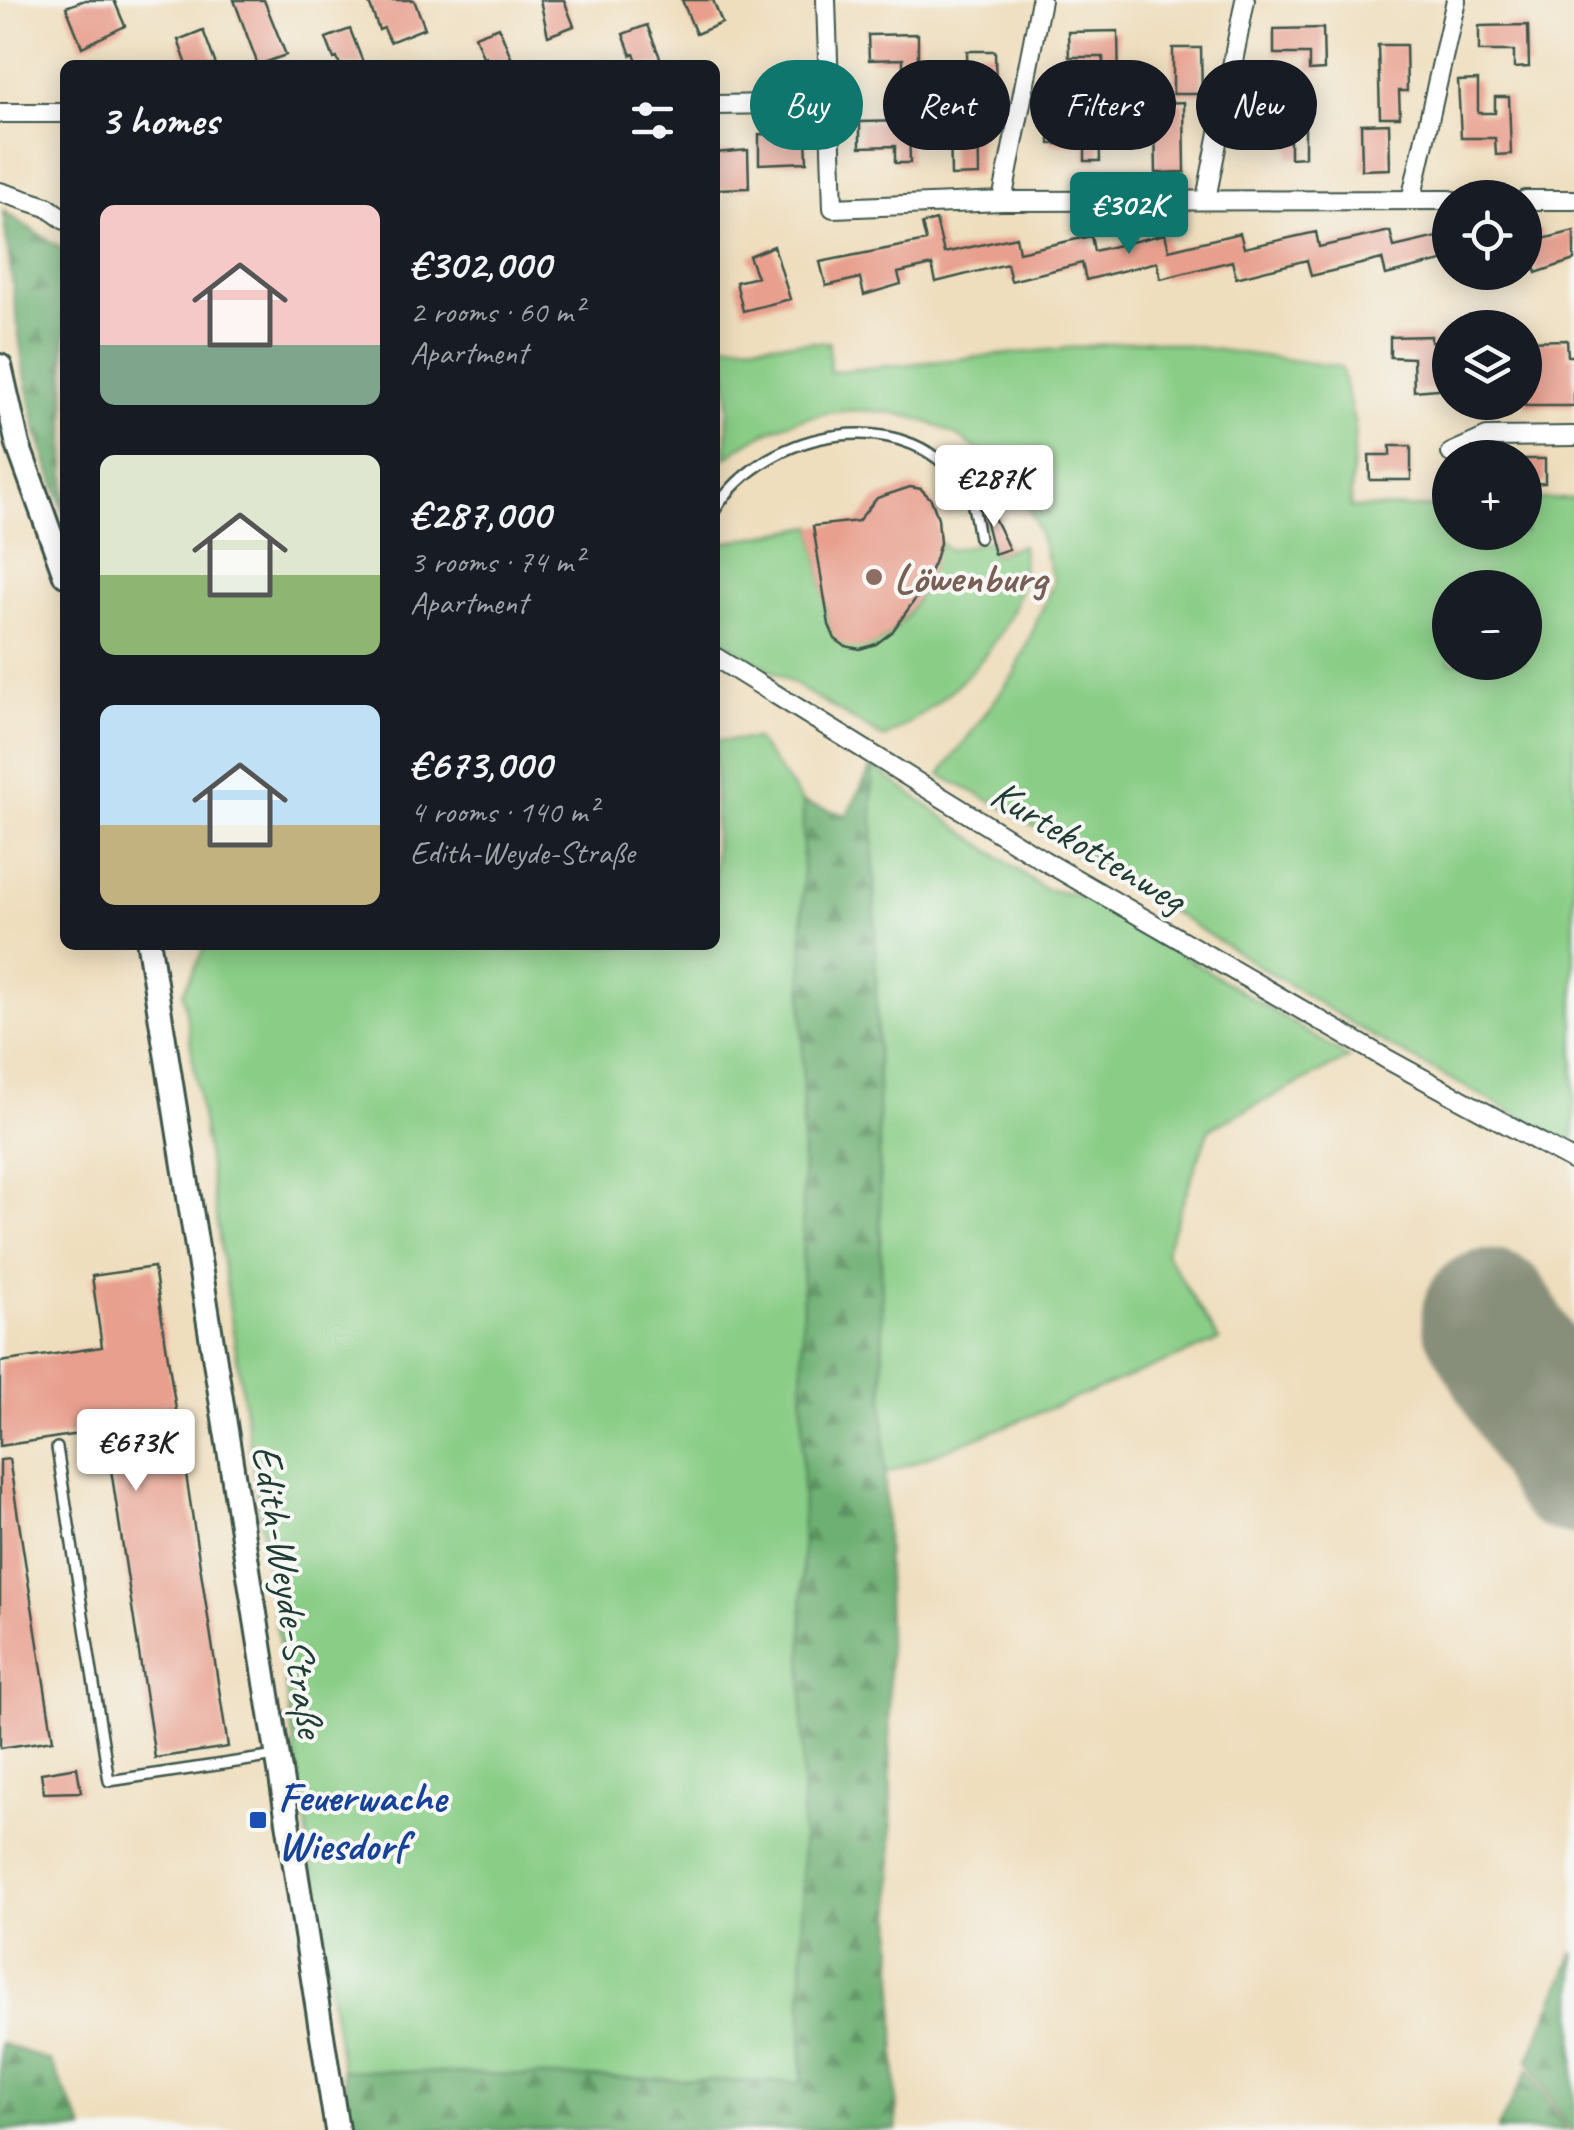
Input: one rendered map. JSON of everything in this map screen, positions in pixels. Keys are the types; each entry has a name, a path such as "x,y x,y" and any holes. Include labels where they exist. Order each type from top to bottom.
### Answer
{"street":[{"path":"826,0 827,60"},
{"path":"1002,201 1041,0"},
{"path":"1206,199 1245,0"},
{"path":"1412,200 1456,0"},
{"path":"720,105 750,104"},
{"path":"0,113 60,113"},
{"path":"830,150 833,208 1002,201 1432,200"},
{"path":"0,192 48,207 60,216"},
{"path":"1542,200 1574,200"},
{"path":"0,366 18,445 60,562"},
{"path":"1480,440 1574,436"},
{"name":"Kurtekottenweg","path":"720,661 1043,860 1574,1161"},
{"name":"Edith-Weyde-Straße","path":"150,950 336,2130"}],"lane":[{"path":"720,504 740,479 770,455 809,440 838,434 871,434 920,449 948,467 970,496 979,538"},
{"path":"57,1448 109,1782 278,1756"}],"green space":[{"path":"3,211 60,248 60,499 38,437 23,365"},
{"path":"1147,340 1341,367 1355,426 1350,508 1432,508 1432,550 1542,550 1542,499 1574,499 1574,1151 1536,1125 1380,1041 1001,806 940,775 1015,673 1054,581 1035,521 1021,495 985,456 945,429 881,412 815,415 754,439 726,458 729,395 723,344 829,342 830,372"},
{"path":"813,526 829,625 836,639 858,647 879,642 903,620 922,588 940,543 949,550 989,541 994,555 1022,545 1022,576 1014,605 981,659 935,704 884,738 720,640 720,543"},
{"path":"756,739 803,803 802,2084 342,2070 183,992 204,950 720,950 720,741"},
{"path":"872,766 1044,889 1088,897 1349,1058 1209,1129 1165,1252 1219,1341 885,1474"},
{"path":"872,766 897,2130 352,2130 342,2070 802,2083 803,803 847,815"},
{"path":"1574,1952 1574,2130 1569,2130 1529,2060"},
{"path":"0,2043 50,2061 84,2130 0,2130"},
{"path":"1529,2069 1565,2130 1497,2130"}],"building":[{"path":"85,0 114,0 125,26 82,47 66,7"},
{"path":"234,0 264,0 286,55 256,60"},
{"path":"368,0 414,0 425,28 390,42 384,28 379,30"},
{"path":"540,0 564,0 574,26 548,36"},
{"path":"682,0 713,0 722,23 696,34"},
{"path":"647,25 661,60 637,60 623,34"},
{"path":"1528,25 1529,67 1514,68 1514,51 1479,51 1479,26"},
{"path":"499,27 512,60 487,60 475,36"},
{"path":"1323,28 1324,70 1317,70 1317,60 1309,60 1309,54 1274,54 1274,29"},
{"path":"350,29 362,60 334,59 326,38"},
{"path":"203,30 214,60 185,60 178,40"},
{"path":"1118,31 1119,60 1069,57 1068,32"},
{"path":"918,34 918,60 869,60 868,35"},
{"path":"1378,45 1406,45 1407,91 1399,91 1400,117 1380,117"},
{"path":"1173,48 1201,48 1201,60 1196,60 1196,94 1176,94"},
{"path":"967,51 995,51 995,60 967,60"},
{"path":"1478,80 1478,113 1495,113 1495,97 1509,97 1511,154 1496,155 1495,138 1461,138 1458,81"},
{"path":"1176,102 1184,102 1185,172 1156,173 1156,150 1176,150"},
{"path":"863,122 883,122 883,146 863,147"},
{"path":"1389,123 1390,169 1362,170 1361,124"},
{"path":"748,150 749,188 720,189 720,153"},
{"path":"759,150 807,150 807,162 759,164"},
{"path":"895,150 910,150 910,163 895,163"},
{"path":"950,150 979,150 979,175 951,176"},
{"path":"1085,150 1100,150 1100,161 1085,161"},
{"path":"1290,150 1305,150 1305,157 1290,158"},
{"path":"936,220 944,253 1016,237 1019,252 1091,236 1094,251 1165,234 1169,250 1240,233 1244,248 1316,232 1319,247 1390,231 1394,247 1432,238 1432,264 1386,275 1382,259 1311,276 1307,260 1236,278 1232,261 1161,279 1157,262 1086,280 1082,263 1011,281 1007,264 936,282 932,265 898,273 901,284 864,295 860,278 826,286 820,262 926,241 922,224"},
{"path":"1574,231 1574,260 1542,271 1542,234 1543,239"},
{"path":"774,246 790,299 743,311 736,282 757,277 749,256"},
{"path":"1431,336 1432,390 1414,391 1413,358 1390,357 1390,337"},
{"path":"1567,340 1568,356 1574,356 1574,406 1542,406 1542,341"},
{"path":"1390,446 1411,446 1411,480 1370,480 1369,455 1390,455"},
{"path":"1542,459 1545,459 1542,483"},
{"name":"Löwenburg","path":"910,487 921,489 931,499 938,518 940,543 934,563 921,591 892,632 876,644 860,649 845,646 835,639 829,625 813,526 858,521 877,498"},
{"path":"984,497 1009,549 994,554 980,499"},
{"path":"154,1267 228,1747 155,1758 105,1430 0,1446 0,1362 102,1347 92,1276"},
{"path":"9,1459 53,1740 0,1748 0,1460"},
{"path":"77,1767 81,1792 44,1793 41,1773"}],"runway":[{"path":"1489,1317 1574,1467"}],"place":[{"name":"Löwenburg","path":"874,577"},
{"name":"Feuerwache Wiesdorf","path":"258,1820"}]}
